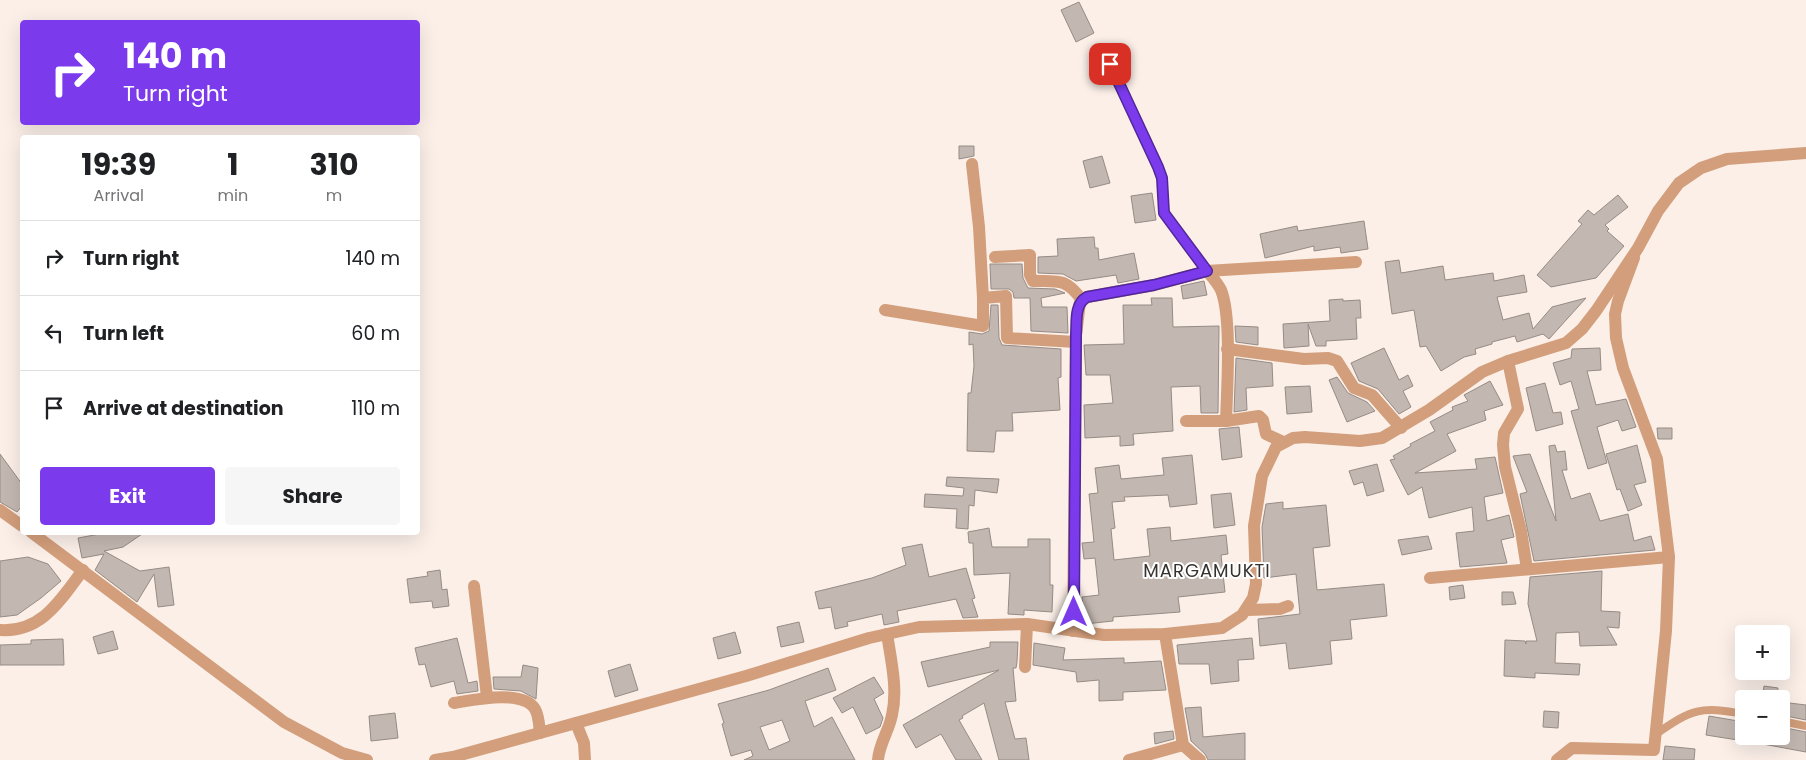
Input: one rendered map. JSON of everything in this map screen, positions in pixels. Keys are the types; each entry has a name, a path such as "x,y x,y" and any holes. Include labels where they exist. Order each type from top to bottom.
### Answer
{"street":[{"path":"435,760 453,757 746,676 887,634 919,627 1027,624 1104,635 1165,634 1222,628 1234,622 1247,610 1253,598 1256,584 1254,526 1262,476 1270,455 1283,442 1305,437 1372,440 1401,428 1482,372 1508,361 1553,349 1574,337 1596,311 1638,248 1658,211 1679,183 1701,168 1727,159 1806,153"},
{"path":"885,310 983,326 980,227 972,164"},
{"path":"1557,760 1572,748 1654,755 1666,631 1668,557 1657,460 1622,368 1616,338 1615,314 1638,248"},
{"path":"995,257 1030,255 1030,275 1033,281 1063,281 1072,286 1082,300"},
{"path":"1073,631 1076,342 1078,306 1082,300 1087,297 1154,285 1207,271 1356,262"},
{"path":"1207,271 1215,279 1221,291 1226,315 1226,421"},
{"path":"983,298 1006,296 1007,338 1076,342"},
{"path":"1227,349 1304,359 1328,358 1337,361 1354,388 1372,395 1401,428"},
{"path":"1508,361 1518,409 1504,433 1505,467 1521,531 1527,569"},
{"path":"1186,422 1226,421 1259,416 1266,434 1283,442"},
{"path":"0,510 20,525"},
{"path":"35,535 284,722 342,753 367,760"},
{"path":"1430,578 1668,557"},
{"path":"0,630 24,628 47,616 83,570"},
{"path":"474,586 487,698"},
{"path":"1247,610 1280,609 1288,606"},
{"path":"1025,667 1027,624"},
{"path":"878,760 878,752 892,718 895,698 887,634"},
{"path":"1165,634 1183,744 1200,760"},
{"path":"454,703 500,696 530,704 536,712 540,733"},
{"path":"576,723 584,743 585,760"},
{"path":"1129,760 1183,744"}],"lane":[{"path":"1102,48 1158,167 1162,178 1164,213 1207,271"},
{"path":"1656,734 1681,716 1695,711 1718,710 1735,713"},
{"path":"1790,723 1806,726"}],"building":[{"path":"1079,2 1094,33 1076,42 1061,10"},
{"path":"959,146 974,146 974,156 959,159"},
{"path":"1102,156 1110,183 1090,188 1083,161"},
{"path":"1152,193 1156,220 1135,223 1131,196"},
{"path":"1618,195 1628,207 1605,225 1609,229 1607,231 1624,246 1596,278 1551,287 1537,275 1582,224 1578,221 1588,210 1594,215"},
{"path":"1364,221 1368,249 1341,253 1340,247 1314,251 1314,246 1265,258 1260,234 1297,226 1298,231"},
{"path":"1094,237 1095,248 1098,248 1099,260 1134,253 1139,279 1118,283 1116,275 1076,281 1063,274 1038,273 1038,257 1058,256 1057,239"},
{"path":"1399,260 1401,273 1443,266 1445,280 1493,273 1494,281 1524,275 1527,292 1497,297 1503,320 1529,313 1533,329 1552,307 1586,298 1549,339 1543,334 1517,342 1515,336 1492,342 1492,344 1475,349 1476,354 1464,357 1441,371 1426,346 1420,347 1414,310 1392,314 1385,262"},
{"path":"990,264 1022,264 1023,278 1028,288 1055,289 1065,293 1041,298 1042,307 1067,307 1068,333 1031,331 1030,298 1014,298 1013,292 1009,289 991,289"},
{"path":"1204,281 1207,295 1183,299 1181,286"},
{"path":"1151,298 1172,298 1173,327 1219,326 1218,413 1201,413 1200,386 1171,387 1173,431 1133,434 1134,445 1120,446 1120,436 1085,438 1084,405 1113,403 1110,375 1086,375 1084,345 1124,344 1123,305 1152,305"},
{"path":"1343,299 1343,301 1360,300 1361,318 1356,318 1357,339 1326,341 1326,346 1316,346 1308,324 1309,346 1284,348 1283,324 1330,321 1329,300"},
{"path":"991,305 998,305 999,338 1002,345 1061,349 1061,377 1058,378 1060,410 1012,413 1013,431 996,431 994,452 967,451 968,393 971,393 974,366 973,344 969,345 969,332 982,334 989,331"},
{"path":"1235,326 1258,327 1258,345 1236,342"},
{"path":"1384,348 1399,380 1408,375 1413,386 1403,391 1411,407 1399,414 1378,389 1359,381 1351,363"},
{"path":"1600,348 1601,370 1587,371 1596,405 1626,399 1636,427 1622,431 1618,420 1597,427 1607,463 1588,469 1571,411 1579,409 1571,381 1560,385 1553,363 1571,358 1572,349"},
{"path":"1236,358 1272,363 1273,386 1246,388 1247,410 1234,412"},
{"path":"1337,377 1348,393 1367,402 1375,411 1347,422 1329,380"},
{"path":"1490,381 1503,405 1484,411 1486,420 1447,434 1456,451 1415,473 1477,469 1475,459 1495,457 1503,493 1484,497 1487,521 1509,515 1514,537 1501,540 1507,563 1460,567 1456,533 1474,531 1472,507 1429,518 1422,487 1408,495 1390,460 1395,459 1393,456 1411,446 1410,444 1435,431 1430,422 1453,410 1452,407 1468,401 1464,395"},
{"path":"1545,383 1553,413 1561,412 1563,424 1536,431 1526,388"},
{"path":"1310,386 1312,412 1287,414 1285,387"},
{"path":"1239,427 1242,457 1222,460 1219,429"},
{"path":"1657,428 1672,428 1672,439 1658,439"},
{"path":"1555,445 1557,452 1565,451 1567,470 1562,470 1571,499 1590,493 1600,521 1628,514 1634,541 1651,536 1655,550 1534,561 1520,494 1527,492 1513,456 1530,454 1556,521 1549,446"},
{"path":"1637,445 1646,482 1634,485 1642,505 1628,511 1620,489 1617,490 1606,454"},
{"path":"0,454 20,481 20,508 17,512 0,502"},
{"path":"1192,455 1197,504 1170,507 1168,495 1124,497 1125,501 1112,502 1115,528 1111,529 1114,560 1150,556 1147,529 1170,527 1171,541 1226,535 1228,554 1221,555 1225,592 1178,597 1180,612 1113,617 1113,621 1085,624 1082,597 1099,595 1095,558 1084,559 1082,543 1094,542 1089,494 1098,493 1095,468 1119,465 1121,479 1164,475 1162,458"},
{"path":"1377,464 1384,491 1367,496 1363,482 1354,485 1349,471"},
{"path":"947,477 999,479 997,493 975,490 974,506 969,505 968,529 956,528 957,509 924,507 925,494 963,496 964,488 946,486"},
{"path":"1231,493 1235,525 1214,528 1211,495"},
{"path":"1283,502 1283,509 1326,505 1330,546 1313,548 1317,590 1384,584 1387,616 1350,620 1352,639 1330,641 1332,664 1289,669 1286,643 1260,646 1258,619 1300,614 1296,574 1264,578 1262,527 1266,504"},
{"path":"989,528 992,547 1028,547 1028,539 1050,539 1050,585 1053,585 1052,612 1024,610 1024,615 1008,614 1010,573 974,575 973,543 969,543 968,532"},
{"path":"94,535 141,535 123,547 104,551 140,571 169,567 174,605 158,607 154,574 137,602 95,570 104,554 82,558 78,538"},
{"path":"1428,536 1432,549 1402,555 1398,540"},
{"path":"922,544 929,577 966,568 975,598 972,599 978,617 963,618 956,599 897,611 899,622 884,625 882,614 847,622 848,626 835,629 831,607 819,609 815,592 872,578 906,565 902,548"},
{"path":"28,557 48,564 61,581 17,615 0,617 0,561"},
{"path":"440,570 442,590 447,589 449,606 433,608 432,601 410,603 407,579 428,576 427,572"},
{"path":"1602,571 1601,611 1620,612 1619,628 1607,627 1617,645 1580,646 1579,632 1556,633 1555,663 1580,664 1579,675 1535,673 1535,678 1504,676 1505,640 1525,641 1526,644 1526,641 1537,641 1528,604 1530,577"},
{"path":"1463,585 1465,598 1450,600 1449,587"},
{"path":"1502,592 1513,592 1516,604 1502,605"},
{"path":"799,622 804,642 781,647 777,627"},
{"path":"113,631 118,649 98,654 93,637"},
{"path":"735,632 741,653 718,659 713,638"},
{"path":"457,638 468,683 477,681 478,691 457,694 454,681 431,687 425,664 419,665 415,648"},
{"path":"1252,638 1254,659 1238,660 1239,681 1211,684 1209,664 1179,664 1177,645"},
{"path":"63,639 64,665 0,665 0,645 31,644 31,640"},
{"path":"990,642 1018,642 1016,668 1013,668 1016,701 1005,702 1015,739 1026,738 1029,760 999,760 984,703 962,716 963,718 959,720 982,760 956,760 941,734 916,748 903,725 999,670 928,687 921,662 990,647"},
{"path":"1034,643 1065,648 1063,660 1124,658 1124,663 1161,661 1166,690 1123,692 1123,700 1099,701 1099,680 1077,682 1076,672 1033,665"},
{"path":"630,664 638,690 615,697 608,671"},
{"path":"523,665 538,668 536,699 521,691 494,689 493,677 521,677"},
{"path":"828,668 836,690 805,701 814,727 832,717 855,760 744,760 753,756 751,750 731,756 718,704 769,690","holes":["782,720 790,741 769,750 760,727"]},
{"path":"874,677 884,693 874,699 883,718 880,727 866,734 853,707 842,713 833,698"},
{"path":"1764,686 1778,688 1778,690 1763,690"},
{"path":"1790,703 1806,705 1806,720 1790,717"},
{"path":"1201,707 1203,737 1245,733 1245,760 1208,760 1205,754 1191,741 1185,708"},
{"path":"1544,711 1559,712 1558,728 1543,727"},
{"path":"395,713 398,738 371,741 369,716"},
{"path":"1709,716 1735,720 1735,740 1706,735"},
{"path":"1790,729 1806,732 1806,752 1768,745 1790,745"},
{"path":"1173,731 1174,739 1155,744 1154,733"},
{"path":"1665,746 1695,749 1694,760 1663,760"}],"district":[{"name":"MARGAMUKTI","path":"1207,571"}],"route":[{"path":"1074,612 1076,335 1078,306 1087,297 1154,285 1207,271 1184,237 1164,213 1162,178 1110,64"}]}
